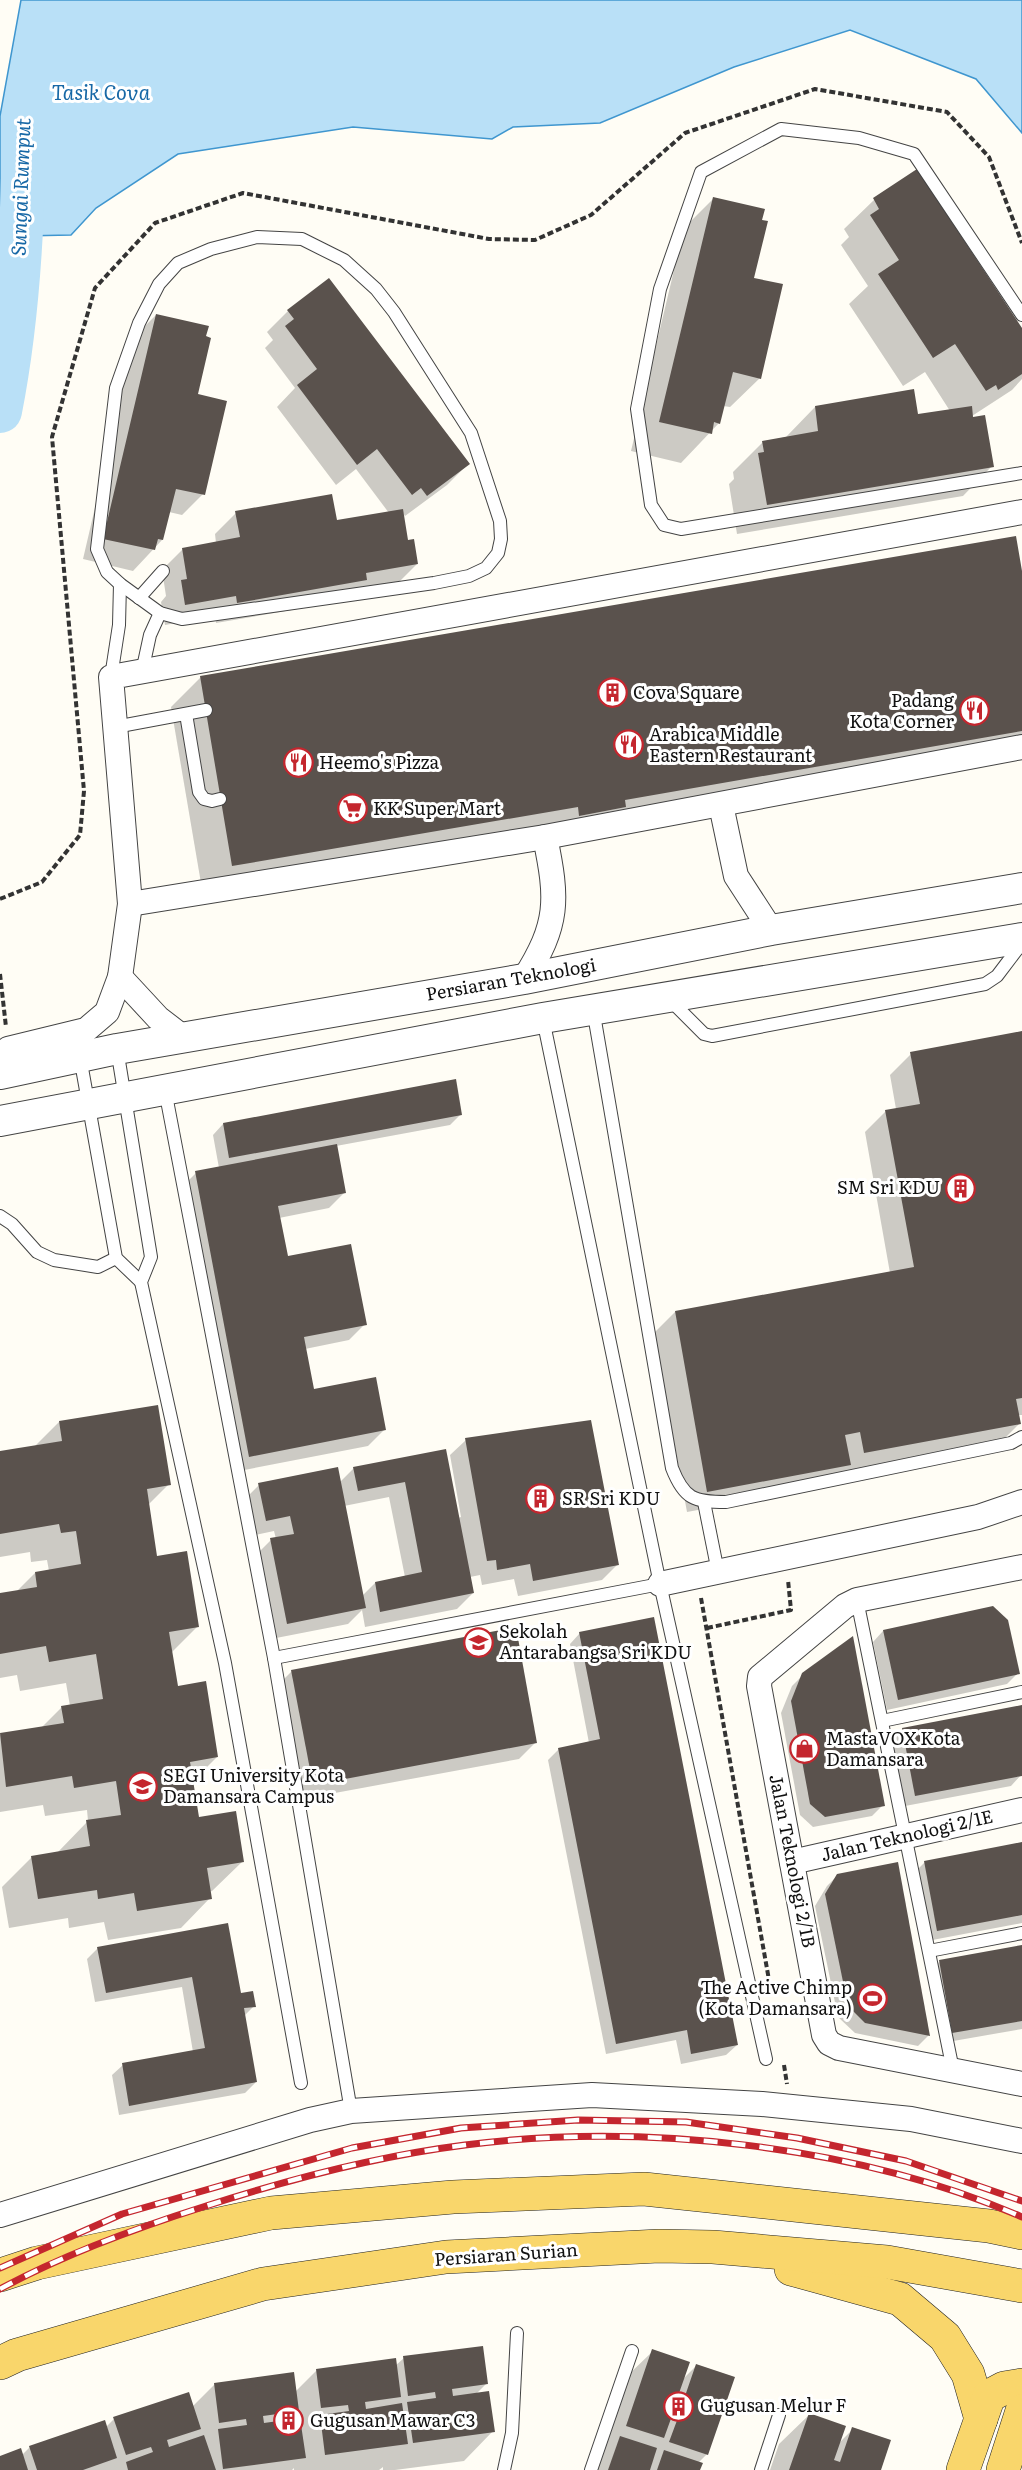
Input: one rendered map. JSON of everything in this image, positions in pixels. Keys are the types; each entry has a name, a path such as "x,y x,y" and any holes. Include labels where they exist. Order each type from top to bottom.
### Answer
{"main road":[{"path":"0,2275 37,2263 271,2213 465,2197 644,2189 988,2226 1022,2233"},
{"path":"988,2226 1022,2258"},
{"name":"Persiaran Surian","path":"0,2363 17,2355 263,2284 446,2257 659,2246 713,2247 887,2262 1022,2286"},
{"path":"713,2247 900,2299 945,2337 968,2374 981,2419"},
{"path":"963,2470 988,2396 1004,2388 1022,2385"},
{"path":"1002,2470 1022,2411"}],"street":[{"path":"3,1061 86,1030 107,1012 120,977 130,904 111,677 1022,512"},
{"path":"130,904 546,837 1022,747"},
{"path":"721,805 736,876 771,930"},
{"path":"524,979 548,936 554,908 552,870 546,837"},
{"name":"Persiaran Teknologi","path":"3,1061 80,1057 524,979 771,930 1022,888"},
{"path":"0,1120 593,1009 1022,938"},
{"path":"120,977 158,1018 184,1038"},
{"path":"660,1584 978,1517 1022,1502"},
{"path":"857,1600 1022,1567"},
{"name":"Jalan Teknologi 2/1B","path":"857,1600 845,1606 760,1677 759,1686 824,2035 830,2043 839,2048 953,2070"},
{"name":"Jalan Teknologi 2/1E","path":"792,1862 1022,1810"},
{"path":"953,2070 1022,2084"},
{"path":"0,2216 310,2120 351,2111 592,2095 616,2096 762,2104 911,2119 1022,2141"}],"lane":[{"path":"1022,315 914,154 859,138 782,129 701,172 660,290 637,409 651,505 664,525 681,529 1022,473"},
{"path":"257,237 302,239 344,260 376,289 394,312 471,433 500,521 501,539 498,553 486,568 469,576 182,619 160,613 139,598 107,572 97,549 116,388 139,323 159,284 178,263 211,249 257,237"},
{"path":"139,598 163,571"},
{"path":"111,677 119,626 120,584"},
{"path":"142,672 150,635 160,613"},
{"path":"115,727 206,710"},
{"path":"186,714 199,792 204,798 212,801 220,799"},
{"path":"667,997 704,1034 712,1036 985,984 997,976 1022,943"},
{"path":"593,1009 672,1468 679,1484 692,1499 704,1502 726,1502 1011,1443 1022,1437"},
{"path":"543,1018 660,1584 766,2059"},
{"path":"117,1049 151,1257 141,1282"},
{"path":"80,1057 116,1258 141,1282 225,1663 301,2083"},
{"path":"165,1089 273,1658 351,2111"},
{"path":"0,1216 12,1224 37,1252 54,1260 98,1267 116,1258"},
{"path":"704,1502 707,1574"},
{"path":"273,1658 660,1584"},
{"path":"857,1600 953,2070"},
{"path":"882,1721 1022,1692"},
{"path":"929,1951 1022,1933"},
{"path":"504,2470 512,2433 517,2333"},
{"path":"591,2470 632,2350"},
{"path":"761,2470 779,2415"}],"path":[{"path":"0,899 42,882 80,835 84,791 52,436 95,288 155,224 243,193 489,239 535,240 591,215 685,133 815,89 947,112 989,157 1022,243"},
{"path":"0,974 3,1061"},
{"path":"706,1628 790,1610 788,1572"},
{"path":"707,1574 706,1628 770,1984"},
{"path":"784,2064 787,2088"}],"water":[{"name":"Tasik Cova","path":"21,0 1022,0 1022,133 976,79 850,30 734,67 600,123 513,127 492,139 353,127 178,154 96,208 71,235 21,236 0,218 0,116"}],"building":[{"path":"917,169 1022,328 1022,374 998,390 996,385 986,391 955,344 933,358 878,274 899,260 870,215 879,209 873,198"},
{"path":"713,197 765,209 762,220 768,221 754,278 783,284 761,379 733,372 720,424 714,422 712,434 659,422"},
{"path":"329,278 470,464 427,496 421,488 412,495 377,449 357,465 297,385 317,369 285,326 294,319 287,310"},
{"path":"156,314 209,326 206,336 211,338 198,394 227,401 205,495 176,489 163,540 158,539 155,550 103,539"},
{"path":"914,389 918,414 972,406 973,417 985,415 994,467 767,505 758,453 764,452 762,441 818,431 815,406"},
{"path":"332,494 337,520 403,509 408,540 414,539 418,564 366,573 367,580 237,603 236,596 185,605 181,580 187,579 182,548 240,537 235,511"},
{"name":"Cova Square","path":"1016,536 1022,571 1022,731 625,800 626,807 579,816 578,807 232,866 200,676"},
{"name":"SM Sri KDU","path":"1022,1031 1022,1398 1016,1399 1021,1424 864,1453 860,1432 845,1435 851,1465 707,1492 675,1311 914,1267 885,1110 920,1104 910,1052"},
{"path":"456,1079 462,1115 229,1158 223,1123"},
{"path":"337,1144 346,1193 278,1206 288,1256 351,1244 367,1325 304,1337 314,1389 376,1377 386,1430 249,1457 195,1171"},
{"path":"158,1405 171,1485 147,1489 157,1556 187,1551 199,1627 169,1632 178,1686 206,1681 218,1757 190,1762 199,1817 236,1811 244,1862 207,1868 212,1899 137,1911 134,1893 98,1899 97,1890 38,1899 31,1856 90,1846 86,1820 121,1815 116,1781 74,1788 72,1776 6,1787 0,1733 64,1723 61,1706 103,1699 96,1654 49,1662 46,1646 0,1654 0,1593 37,1587 35,1572 81,1564 76,1531 61,1533 59,1524 0,1534 0,1451 62,1441 59,1421"},
{"name":"SR Sri KDU","path":"591,1420 619,1565 533,1581 530,1564 497,1570 496,1560 487,1561 465,1438"},
{"path":"446,1449 474,1593 380,1612 375,1582 422,1572 405,1482 358,1491 353,1467"},
{"path":"338,1467 366,1608 287,1624 270,1538 294,1534 290,1516 266,1521 258,1483"},
{"path":"993,1606 1008,1620 1020,1674 898,1700 883,1630"},
{"path":"654,1617 738,2045 691,2054 687,2030 616,2044 558,1748 600,1739 579,1632"},
{"path":"516,1627 537,1743 313,1785 291,1670"},
{"path":"853,1636 885,1806 825,1817 810,1804 791,1701 802,1673"},
{"path":"1022,1705 1022,1776 915,1796 902,1728"},
{"path":"1022,1842 1022,1915 937,1931 924,1861"},
{"path":"898,1862 930,2036 865,2023 848,2006 825,1894 837,1874"},
{"path":"228,1923 241,1993 253,1991 256,2007 244,2008 257,2082 129,2106 122,2063 205,2048 192,1977 106,1993 97,1947"},
{"path":"1022,1945 1022,2021 952,2033 939,1960"},
{"path":"483,2346 488,2384 452,2389 453,2396 489,2391 495,2432 413,2443 407,2402 436,2398 435,2392 408,2396 403,2356"},
{"name":"Gugusan Melur F","path":"652,2349 690,2362 678,2396 684,2399 696,2364 735,2377 708,2455 669,2442 679,2415 673,2413 664,2438 626,2426"},
{"path":"396,2358 401,2397 365,2402 366,2409 402,2403 408,2444 325,2455 320,2415 349,2411 348,2405 321,2408 316,2369"},
{"name":"Gugusan Mawar C3","path":"294,2372 299,2411 263,2416 264,2423 300,2418 306,2458 223,2469 218,2429 247,2425 246,2419 219,2423 214,2383"},
{"path":"189,2392 201,2429 167,2440 169,2447 204,2435 216,2470 128,2470 126,2462 153,2452 151,2447 126,2455 113,2417"},
{"path":"809,2413 846,2426 834,2460 840,2462 852,2427 891,2440 881,2470 789,2470"},
{"path":"105,2420 117,2458 83,2470 37,2470 29,2446"},
{"name":"Gugusan Melur F","path":"620,2436 657,2448 650,2470 608,2470"},
{"path":"21,2448 28,2470 0,2470 0,2456"},
{"name":"Gugusan Melur F","path":"664,2450 703,2463 700,2470 657,2470"}],"waterway":[{"name":"Sungai Rumput","path":"0,411 10,354 16,295 23,178"}],"railway":[{"path":"0,2268 122,2214 352,2148 461,2128 578,2120 686,2122 797,2138 906,2161 1022,2201"},
{"path":"0,2289 50,2264 127,2233 180,2214 270,2187 399,2155 465,2145 533,2139 604,2136 748,2145 890,2172 958,2192 1022,2217"}],"place":[{"name":"Cova Square","path":"612,693"},
{"name":"Padang Kota Corner","path":"975,711"},
{"name":"Arabica Middle Eastern Restaurant","path":"628,745"},
{"name":"Heemo's Pizza","path":"298,763"},
{"name":"KK Super Mart","path":"352,809"},
{"name":"SM Sri KDU","path":"961,1188"},
{"name":"SR Sri KDU","path":"541,1499"},
{"name":"Sekolah Antarabangsa Sri KDU","path":"478,1642"},
{"name":"MastaVOX Kota Damansara","path":"805,1749"},
{"name":"SEGI University Kota Damansara Campus","path":"142,1786"},
{"name":"The Active Chimp (Kota Damansara)","path":"873,1998"},
{"name":"Gugusan Melur F","path":"679,2406"},
{"name":"Gugusan Mawar C3","path":"289,2421"}]}
